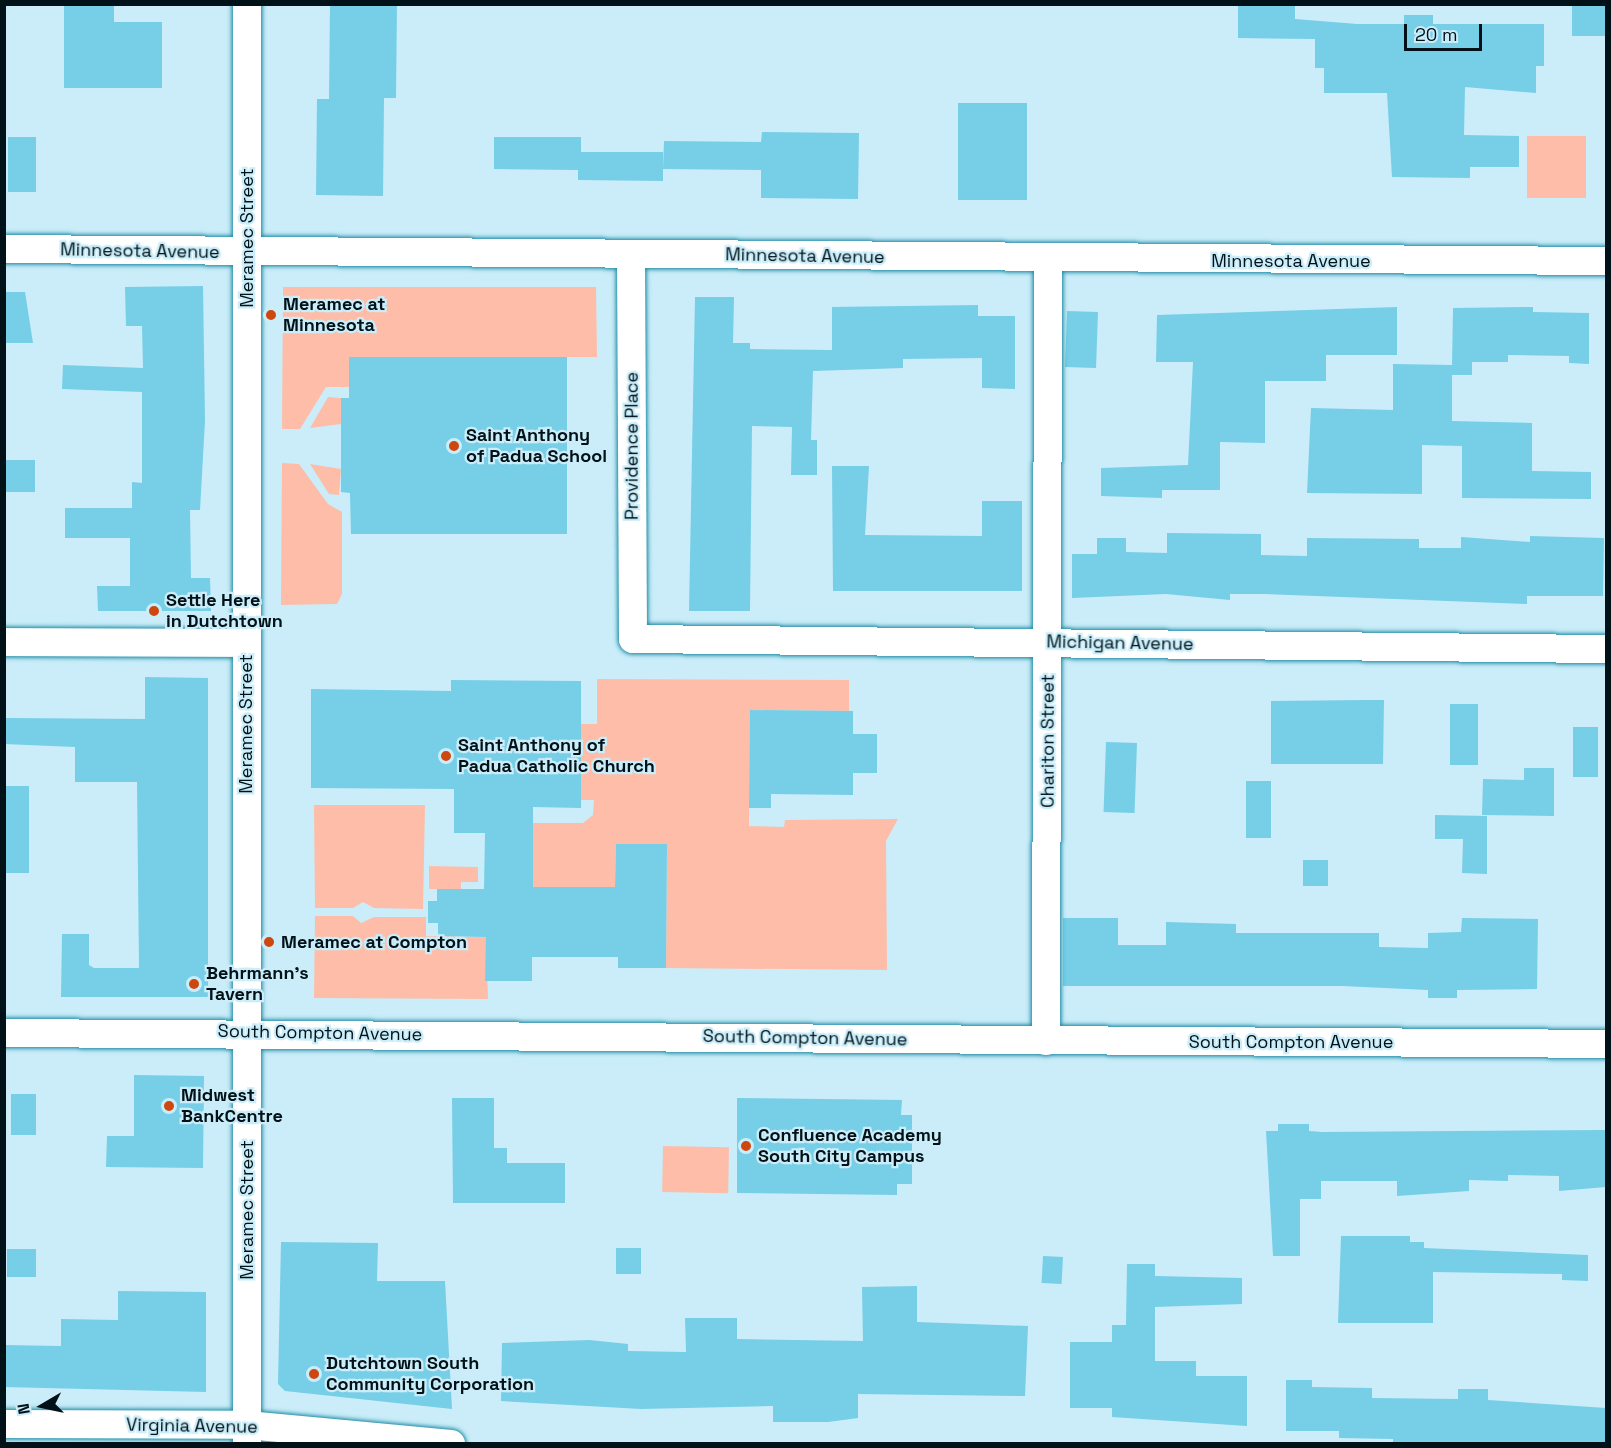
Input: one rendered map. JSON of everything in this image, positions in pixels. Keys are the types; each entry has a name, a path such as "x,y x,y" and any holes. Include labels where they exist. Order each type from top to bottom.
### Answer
{"street":[{"name":"Meramec Street","path":"247,4 247,1434"},
{"name":"Minnesota Avenue","path":"4,249 247,253 631,254 1048,261 1606,261"},
{"name":"Providence Place","path":"631,254 633,639"},
{"name":"Chariton Street","path":"1046,1041 1049,642 1048,261"},
{"name":"Michigan Avenue","path":"633,639 1606,649"},
{"path":"4,642 246,643"},
{"name":"South Compton Avenue","path":"4,1033 247,1032 1046,1041 1606,1044"},
{"name":"Virginia Avenue","path":"4,1424 451,1443"}],"shaded area":[{"path":"1527,136 1586,136 1586,198 1527,198"},
{"path":"283,287 596,287 597,357 349,357 349,387 326,387 300,429 282,429"},
{"path":"328,397 341,398 341,424 310,428"},
{"path":"282,463 299,464 328,504 342,512 342,594 337,604 281,605"},
{"path":"310,464 341,469 339,495 329,494"},
{"path":"597,679 849,680 849,711 750,710 749,826 784,827 785,820 898,819 886,841 887,970 666,968 667,845 616,844 615,887 533,887 533,843 516,843 516,823 583,823 593,815 594,800 581,800 581,724 597,724"},
{"path":"314,805 425,805 423,909 374,908 363,902 353,908 315,908"},
{"path":"429,866 478,867 478,882 461,882 461,889 429,889"},
{"path":"315,916 353,916 361,923 374,917 426,917 426,936 486,937 488,999 314,998"},
{"path":"663,1146 729,1147 728,1193 662,1192"}],"building":[{"path":"330,4 397,4 396,98 384,98 383,196 316,195 317,99 329,99"},
{"path":"1238,4 1295,4 1295,19 1357,24 1404,24 1404,15 1433,15 1433,24 1544,24 1544,66 1536,66 1536,93 1465,87 1464,135 1519,136 1519,167 1470,167 1470,178 1392,177 1387,93 1324,93 1324,68 1315,68 1315,39 1238,38"},
{"path":"1572,4 1606,4 1606,36 1572,36"},
{"path":"64,6 114,6 114,22 162,22 162,88 64,88"},
{"path":"958,103 1027,103 1027,200 958,200"},
{"path":"762,132 859,133 858,199 761,198 761,170 663,169 664,141 761,142"},
{"path":"8,137 36,137 36,192 8,192"},
{"path":"494,137 581,137 581,152 663,152 663,181 578,180 578,170 494,169"},
{"path":"203,286 205,421 200,510 190,510 191,578 210,578 211,611 98,611 97,586 130,586 130,538 65,538 65,508 132,508 132,482 142,483 142,392 62,389 63,365 143,368 142,326 126,326 125,287"},
{"path":"4,292 25,292 33,343 4,343"},
{"path":"695,297 734,297 733,343 750,343 750,349 832,350 832,307 978,305 978,316 1015,316 1015,389 982,388 982,358 903,359 903,368 813,371 811,440 817,440 817,475 791,475 792,427 752,426 750,611 689,611"},
{"path":"1397,307 1397,355 1326,355 1326,381 1265,381 1265,443 1220,442 1220,490 1162,490 1162,498 1101,496 1101,468 1188,465 1193,362 1156,362 1157,315"},
{"path":"1533,307 1533,312 1589,313 1589,364 1569,363 1569,356 1508,355 1508,362 1472,362 1472,375 1452,375 1452,421 1532,423 1532,471 1591,472 1591,499 1462,498 1462,446 1422,445 1422,494 1307,493 1311,408 1393,410 1393,364 1452,365 1453,308"},
{"path":"1067,311 1098,312 1096,368 1065,367"},
{"name":"Saint Anthony of Padua School","path":"349,357 567,357 567,534 351,534 350,493 341,492 341,398 349,398"},
{"path":"6,460 35,460 35,492 6,492"},
{"path":"832,466 869,466 865,535 982,536 982,501 1022,501 1022,591 833,591"},
{"path":"1167,533 1261,534 1261,555 1307,556 1307,538 1419,539 1419,548 1461,548 1461,537 1530,542 1530,536 1604,538 1603,596 1527,596 1527,604 1264,594 1230,594 1230,600 1166,594 1072,598 1072,554 1097,554 1097,538 1126,538 1126,552 1167,553"},
{"path":"145,677 208,678 208,997 61,997 62,934 89,934 89,965 94,968 139,968 137,782 75,782 75,747 4,744 4,718 145,719"},
{"path":"451,680 581,681 581,808 533,807 533,887 615,887 616,844 667,844 666,968 618,968 618,957 532,957 532,981 485,981 486,937 438,936 438,923 428,923 428,901 437,901 437,889 484,889 485,833 454,833 454,789 311,788 311,689 451,691"},
{"path":"1384,700 1383,764 1271,764 1271,701"},
{"path":"1450,704 1478,704 1478,765 1450,765"},
{"path":"750,710 853,711 853,734 877,734 877,773 853,773 853,795 771,794 771,808 749,808"},
{"path":"1573,727 1598,727 1598,777 1573,777"},
{"path":"1106,742 1137,743 1135,813 1104,812"},
{"path":"1524,768 1554,768 1554,816 1482,815 1483,779 1524,780"},
{"path":"1246,781 1271,781 1271,838 1246,838"},
{"path":"4,786 29,786 29,873 4,873"},
{"path":"1435,815 1487,816 1487,874 1462,873 1463,839 1435,839"},
{"path":"1303,860 1328,860 1328,886 1303,886"},
{"path":"1063,918 1118,918 1118,945 1166,945 1166,922 1236,924 1236,933 1379,933 1379,947 1428,948 1428,933 1461,932 1462,918 1538,919 1537,989 1457,990 1457,998 1428,998 1428,990 1342,986 1063,986"},
{"name":"Midwest BankCentre","path":"134,1075 204,1076 203,1168 106,1167 107,1136 134,1136"},
{"path":"11,1094 36,1094 36,1135 11,1135"},
{"path":"452,1098 494,1098 494,1148 507,1148 507,1163 565,1163 565,1203 453,1203"},
{"name":"Confluence Academy South City Campus","path":"737,1098 902,1100 901,1115 912,1115 912,1184 897,1184 897,1195 737,1193"},
{"path":"1278,1124 1309,1124 1309,1131 1322,1132 1606,1130 1606,1187 1559,1191 1559,1176 1508,1175 1508,1181 1469,1180 1469,1191 1397,1196 1397,1181 1321,1181 1321,1199 1300,1199 1300,1256 1273,1256 1266,1131 1278,1131"},
{"path":"1341,1236 1410,1236 1410,1242 1424,1242 1424,1248 1588,1255 1588,1281 1562,1280 1562,1274 1433,1272 1433,1323 1338,1323"},
{"path":"281,1242 378,1243 377,1281 445,1281 452,1409 285,1391 278,1384"},
{"path":"616,1248 641,1248 641,1274 616,1274"},
{"path":"7,1249 36,1249 36,1277 7,1277"},
{"path":"1043,1256 1063,1257 1062,1284 1042,1283"},
{"path":"1127,1264 1155,1264 1155,1276 1242,1278 1242,1304 1155,1307 1155,1361 1196,1361 1196,1376 1247,1376 1247,1426 1112,1417 1112,1408 1070,1408 1070,1342 1112,1342 1112,1325 1126,1325"},
{"path":"917,1286 917,1322 1028,1326 1025,1396 858,1394 858,1418 828,1422 773,1422 773,1406 641,1409 501,1401 502,1343 589,1340 628,1344 628,1351 686,1352 685,1318 737,1318 737,1339 863,1341 862,1287"},
{"path":"118,1291 206,1292 206,1392 4,1387 4,1345 61,1346 61,1319 118,1320"},
{"path":"1286,1380 1312,1380 1312,1387 1372,1388 1372,1398 1458,1399 1458,1389 1488,1389 1488,1400 1606,1408 1606,1443 1393,1443 1393,1439 1339,1438 1339,1431 1286,1431"}],"place":[{"name":"Meramec at Minnesota","path":"271,315"},
{"name":"Saint Anthony of Padua School","path":"454,446"},
{"name":"Settle Here in Dutchtown","path":"154,611"},
{"name":"Saint Anthony of Padua Catholic Church","path":"446,756"},
{"name":"Meramec at Compton","path":"269,942"},
{"name":"Behrmann's Tavern","path":"194,984"},
{"name":"Midwest BankCentre","path":"169,1106"},
{"name":"Confluence Academy South City Campus","path":"746,1146"},
{"name":"Dutchtown South Community Corporation","path":"314,1374"}]}
